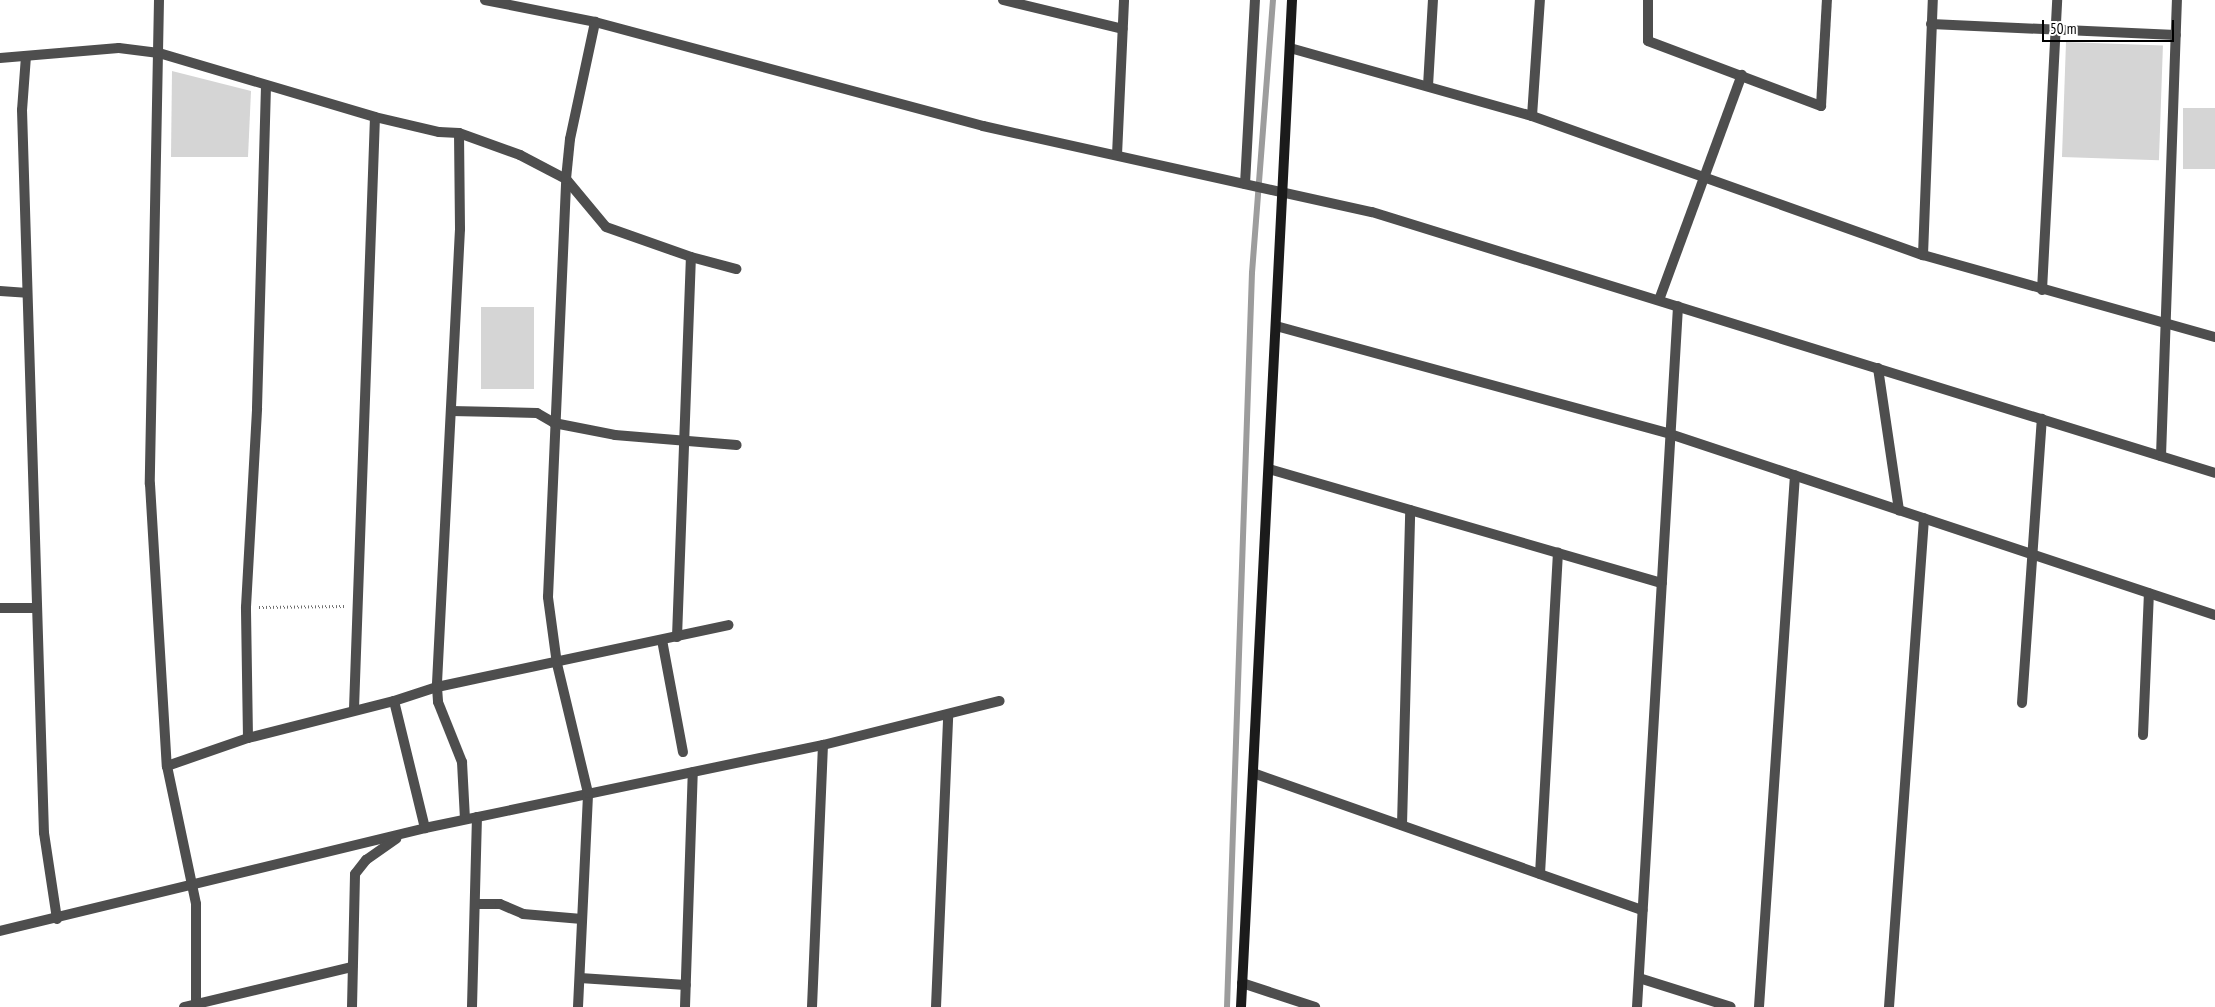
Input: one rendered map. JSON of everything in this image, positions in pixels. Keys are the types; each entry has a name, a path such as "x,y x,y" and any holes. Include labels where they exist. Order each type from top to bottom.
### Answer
{"street":[{"path":"159,0 150,484 167,766 190,886 196,904 196,1006"},
{"path":"485,0 595,22 983,126 1372,212 2215,473"},
{"path":"1003,0 1123,29"},
{"path":"1116,155 1124,0"},
{"path":"1245,184 1254,0"},
{"path":"1241,1007 1284,193 1292,0"},
{"path":"1428,86 1433,0"},
{"path":"1532,116 1540,0"},
{"path":"1648,0 1648,41 1821,106 1827,0"},
{"path":"1923,256 1933,0"},
{"path":"2042,290 2057,0"},
{"path":"2161,456 2177,0"},
{"path":"578,1007 588,793 557,664 548,597 554,423 566,180 570,139 595,22"},
{"path":"1931,24 2056,28 2176,35"},
{"path":"0,58 119,48 159,54 375,117 459,133 520,155 566,180 606,228 736,270"},
{"path":"1290,48 1532,116 1923,256 2215,337"},
{"path":"26,56 22,110 44,833 57,919"},
{"path":"1659,300 1742,75"},
{"path":"248,738 246,607 258,398 266,86"},
{"path":"354,709 375,117"},
{"path":"459,133 460,229 437,687 438,702 462,762 466,819"},
{"path":"677,637 682,441 691,257"},
{"path":"0,291 28,293"},
{"path":"1637,1007 1678,306"},
{"path":"1276,326 1670,434 2215,615"},
{"path":"1878,368 1899,510"},
{"path":"451,411 537,413 554,423 615,435 737,445"},
{"path":"2022,702 2042,419"},
{"path":"1269,469 1662,583"},
{"path":"1759,1007 1795,475"},
{"path":"1402,825 1410,510"},
{"path":"1889,1007 1924,518"},
{"path":"1540,874 1558,553"},
{"path":"2144,735 2149,593"},
{"path":"0,608 36,608"},
{"path":"167,766 248,738 354,709 394,701 437,687 557,664 728,625"},
{"path":"662,640 684,752"},
{"path":"394,701 425,828"},
{"path":"0,931 57,919 425,828 823,745 1000,701"},
{"path":"936,1007 948,715"},
{"path":"812,1007 823,745"},
{"path":"685,1007 693,772"},
{"path":"1253,773 1643,910"},
{"path":"472,1007 477,904 478,817"},
{"path":"352,1007 355,874 366,860 401,835"},
{"path":"477,904 500,904 522,914 582,919"},
{"path":"184,1007 196,1006 352,966"},
{"path":"580,978 686,985"},
{"path":"1639,978 1731,1007"},
{"path":"1242,983 1315,1007"}],"path":[{"path":"246,607 359,606"}],"shaded area":[{"path":"2066,42 2163,45 2159,160 2062,157"},
{"path":"172,71 251,91 248,157 171,157"},
{"path":"2183,108 2215,108 2215,169 2183,169"},
{"path":"481,307 534,307 534,389 481,389"}],"waterway":[{"path":"1227,1007 1252,273 1273,0"}]}
